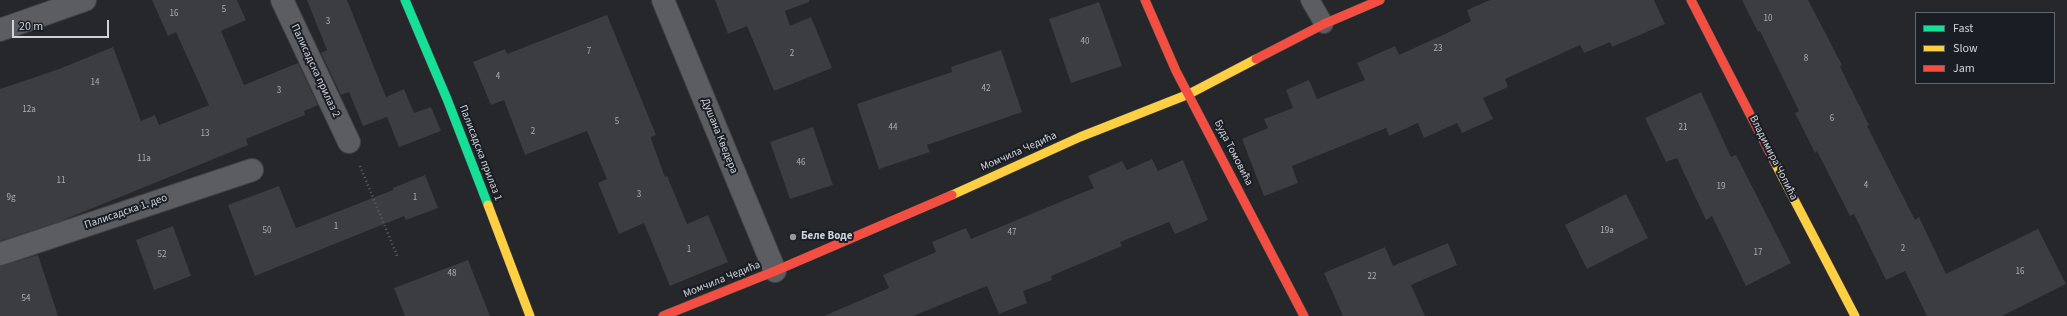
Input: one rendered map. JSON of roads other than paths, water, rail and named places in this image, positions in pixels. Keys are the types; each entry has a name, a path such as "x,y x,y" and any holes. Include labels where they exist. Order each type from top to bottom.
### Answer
{"street":[{"path":"0,30 85,0"},
{"name":"Палисадска прилаз 2","path":"282,0 349,142"},
{"name":"Палисадска прилаз 1","path":"405,0 447,99 530,316"},
{"name":"Душана Кведера","path":"663,0 775,271"},
{"name":"Буда Томовића","path":"1145,0 1176,71 1304,316"},
{"name":"Момчила Чедића","path":"663,316 775,271 922,208 1080,137 1189,94 1324,24 1380,0"},
{"name":"Владимира Чопића","path":"1691,0 1855,316"},
{"name":"Палисадска 1. део","path":"0,254 252,170"}],"lane":[{"path":"1310,0 1324,24"}],"place":[{"name":"Беле Воде","path":"793,237"}]}
